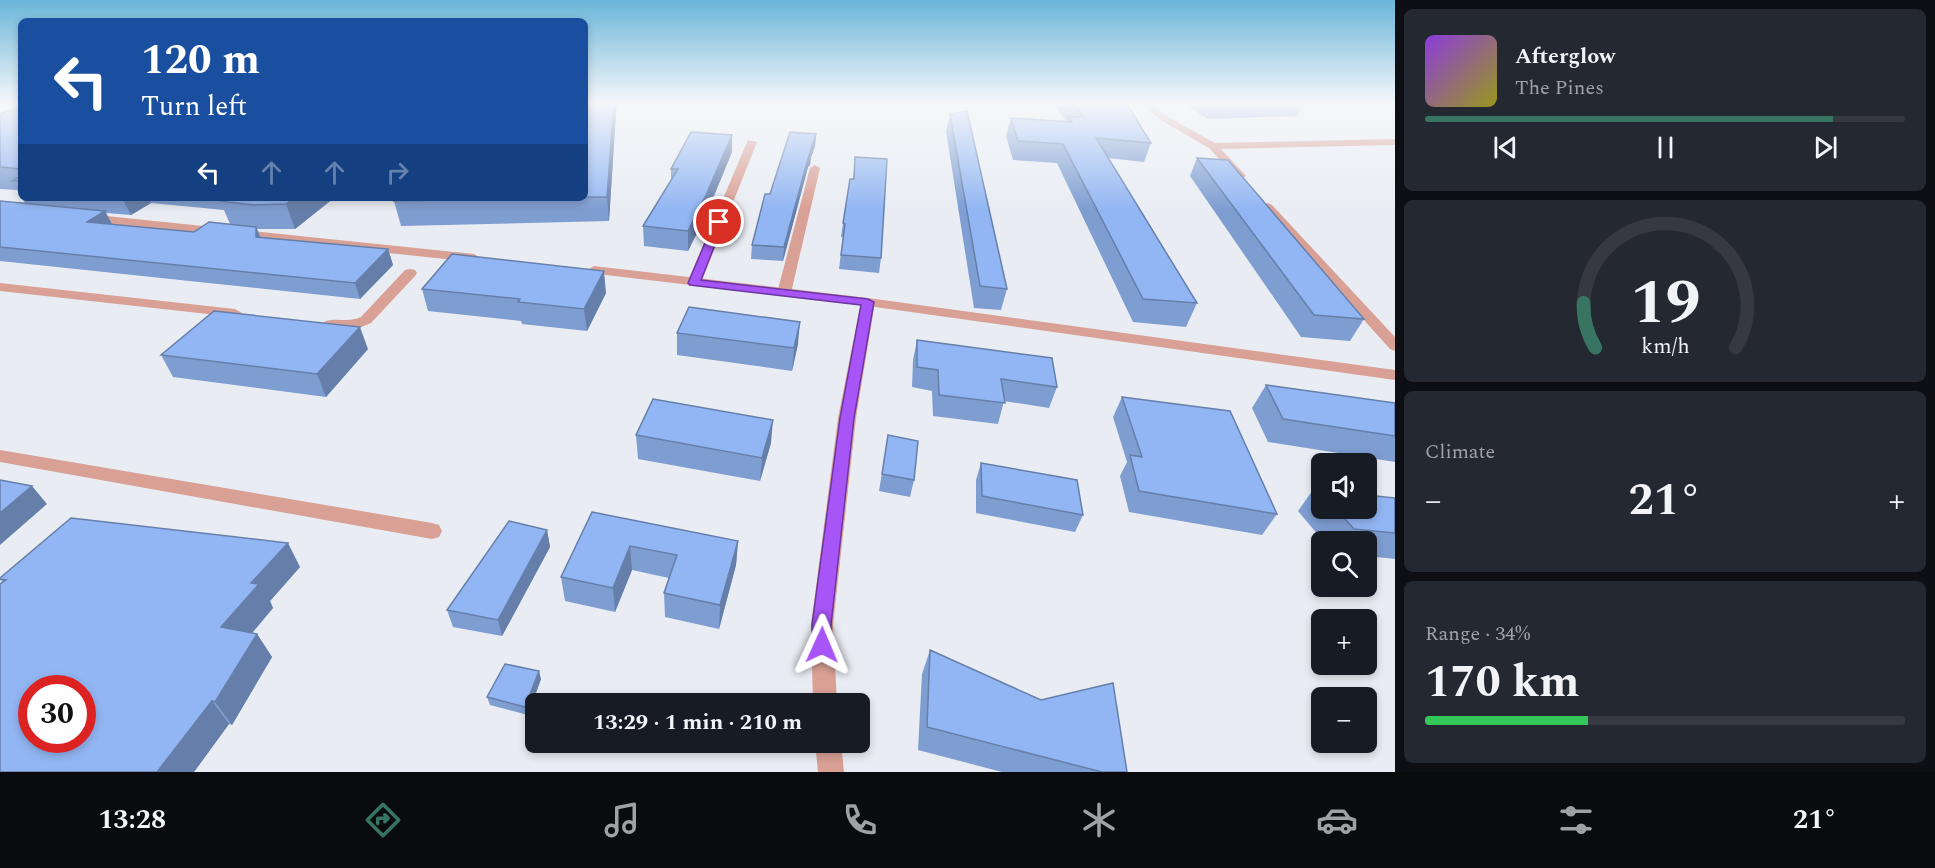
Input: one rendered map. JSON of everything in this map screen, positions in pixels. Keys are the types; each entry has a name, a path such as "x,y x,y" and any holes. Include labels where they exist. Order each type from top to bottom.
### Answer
{"street":[{"path":"1199,138 1213,146 1247,184"},
{"path":"694,283 752,142"},
{"path":"1213,146 1395,142"},
{"path":"784,293 815,168"},
{"path":"1262,200 1395,346"},
{"path":"71,216 487,259"},
{"path":"588,270 868,302 1395,375"},
{"path":"313,322 347,326 360,324 410,273"},
{"path":"0,287 245,315"},
{"path":"825,693 822,625 847,418 868,302"},
{"path":"0,456 432,531"},
{"path":"829,753 831,772"}],"building":[{"path":"0,138 18,138 18,169 0,167"},
{"path":"588,138 611,138 607,197 588,197"},
{"path":"688,138 731,138 688,231 643,226 678,169 671,169"},
{"path":"788,138 815,138 784,247 752,245 765,194 770,194"},
{"path":"954,138 973,138 1007,289 980,286"},
{"path":"1017,138 1096,138 1197,303 1143,299 1063,144 1018,141"},
{"path":"1096,138 1148,138 1151,143"},
{"path":"855,157 887,159 881,258 841,255 845,224 843,223 850,179 854,179"},
{"path":"1197,158 1228,160 1364,319 1314,315"},
{"path":"0,201 105,211 87,222 194,232 209,222 256,227 256,237 388,249 355,283 0,247"},
{"path":"220,201 290,201 286,204 254,205"},
{"path":"452,254 604,271 584,309 518,302 520,299 422,289"},
{"path":"689,307 800,322 794,348 677,333"},
{"path":"214,311 360,327 317,374 161,355"},
{"path":"917,340 1052,358 1057,387 1001,379 1005,403 939,395 938,370 917,367"},
{"path":"1266,385 1395,403 1395,436 1283,419"},
{"path":"1122,397 1230,411 1277,514 1139,491 1130,455 1142,457"},
{"path":"653,399 773,420 762,458 636,435"},
{"path":"888,435 918,441 914,480 882,474"},
{"path":"981,463 1077,480 1083,515 982,496"},
{"path":"0,480 32,486 0,513"},
{"path":"1377,496 1395,498 1395,533 1354,529 1345,519 1377,519"},
{"path":"592,512 738,541 720,605 664,593 677,555 630,546 613,588 561,577"},
{"path":"71,518 288,543 251,583 259,584 221,627 257,634 215,702 212,701 157,772 0,772 0,584 6,580 0,579"},
{"path":"509,521 547,530 498,620 447,610"},
{"path":"930,650 1041,700 1113,683 1127,772 1102,772 927,727"},
{"path":"505,664 539,671 530,693 525,693 525,707 487,697"}],"route":[{"path":"719,222 694,283 868,302 847,418 822,625 822,645"}]}
